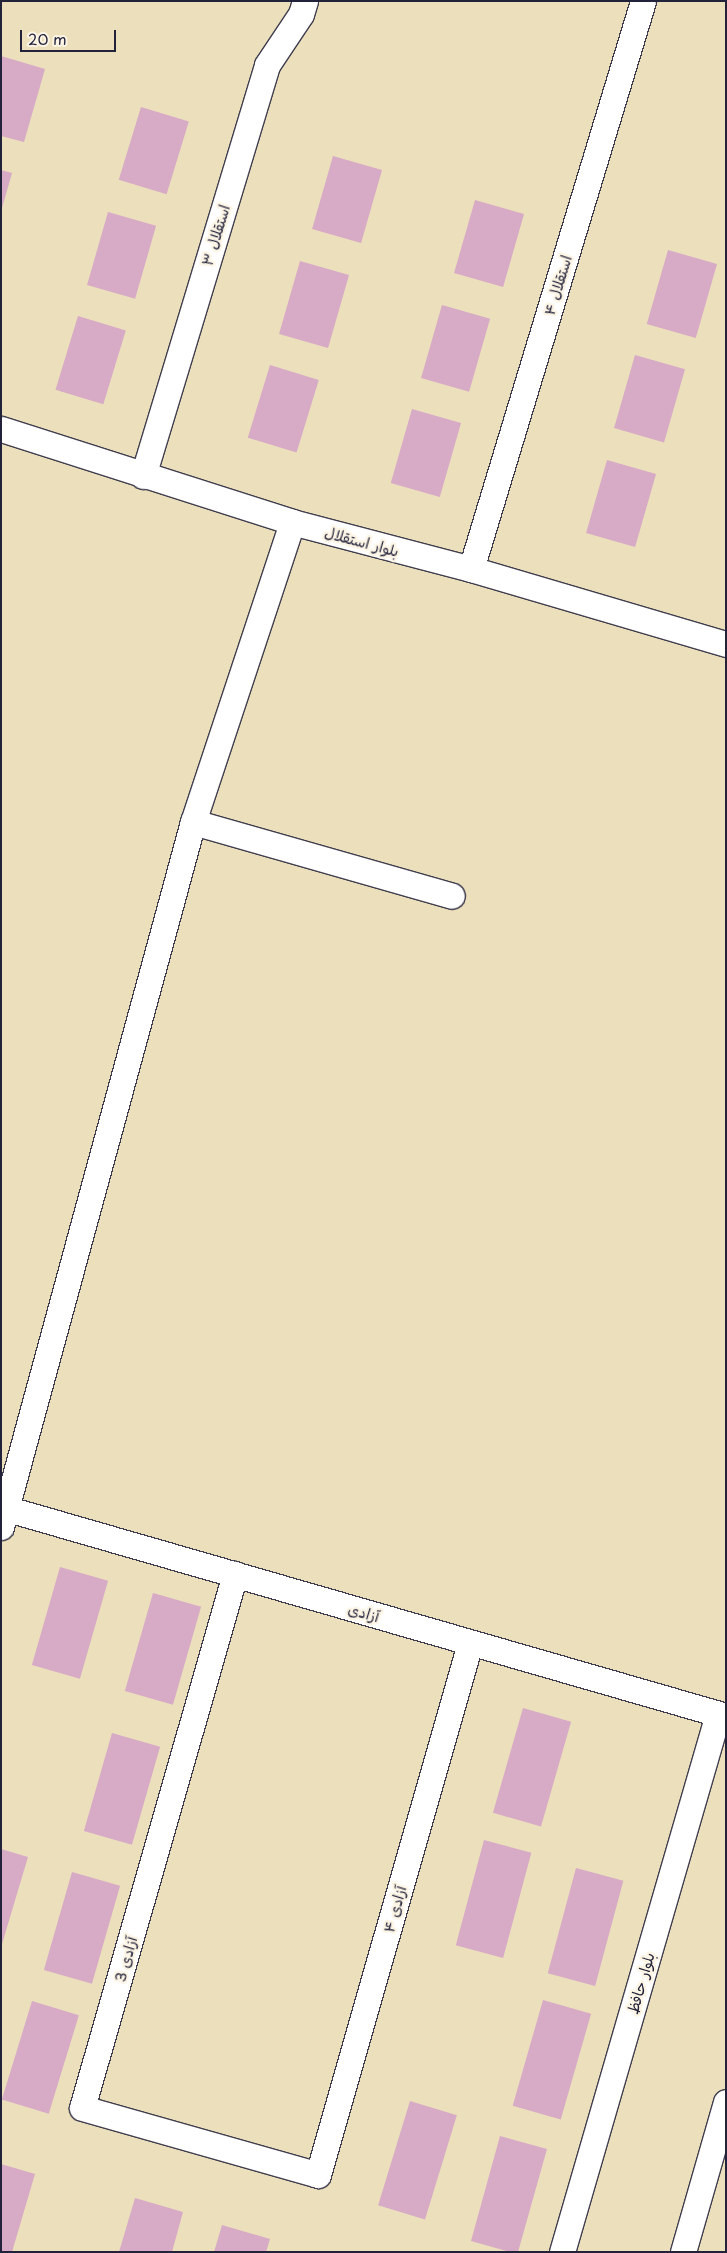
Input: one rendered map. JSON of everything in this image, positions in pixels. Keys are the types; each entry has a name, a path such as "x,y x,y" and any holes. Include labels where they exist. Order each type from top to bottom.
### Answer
{"street":[{"name":"استقلال ۳","path":"143,476 267,65 301,14 305,1"},
{"name":"استقلال ۴","path":"471,569 643,1"},
{"name":"بلوار استقلال","path":"1,430 292,522 471,569 726,644"},
{"path":"3,1514 193,822 292,522"},
{"path":"193,822 452,896"},
{"name":"آزادی","path":"3,1514 235,1574 722,1715"},
{"name":"آزادی 3","path":"235,1574 82,2108 318,2176"},
{"name":"آزادی ۴","path":"318,2176 470,1643"},
{"name":"بلوار حافظ","path":"562,2252 722,1715"},
{"path":"682,2252 726,2102"}],"building":[{"path":"1,56 45,69 24,142 1,136"},
{"path":"141,107 189,122 167,194 119,180"},
{"path":"333,156 382,170 361,243 312,229"},
{"path":"1,170 12,173 2,208 1,208"},
{"path":"475,200 524,214 503,287 454,273"},
{"path":"108,212 156,226 135,299 87,285"},
{"path":"668,250 717,264 696,338 647,324"},
{"path":"300,261 349,275 328,348 279,334"},
{"path":"442,305 490,319 469,392 421,378"},
{"path":"78,316 126,331 103,404 55,390"},
{"path":"635,355 685,369 664,442 614,428"},
{"path":"270,365 319,380 297,453 248,438"},
{"path":"412,409 461,423 440,497 391,483"},
{"path":"607,460 656,474 635,547 586,533"},
{"path":"60,1567 108,1581 80,1679 32,1665"},
{"path":"153,1593 201,1607 173,1705 125,1691"},
{"path":"523,1708 571,1722 541,1827 493,1813"},
{"path":"112,1733 160,1747 132,1845 84,1831"},
{"path":"484,1840 531,1853 503,1958 456,1945"},
{"path":"1,1849 28,1857 2,1944 1,1944"},
{"path":"576,1868 623,1881 595,1986 548,1973"},
{"path":"72,1872 120,1886 92,1984 44,1970"},
{"path":"543,2000 591,2014 561,2120 513,2106"},
{"path":"32,2001 79,2015 49,2114 2,2099"},
{"path":"410,2101 457,2115 425,2220 378,2205"},
{"path":"500,2136 547,2149 518,2252 510,2252 471,2241"},
{"path":"1,2164 35,2174 12,2252 1,2252"},
{"path":"135,2198 183,2212 172,2252 119,2252"},
{"path":"222,2225 270,2239 266,2252 214,2252"}]}
